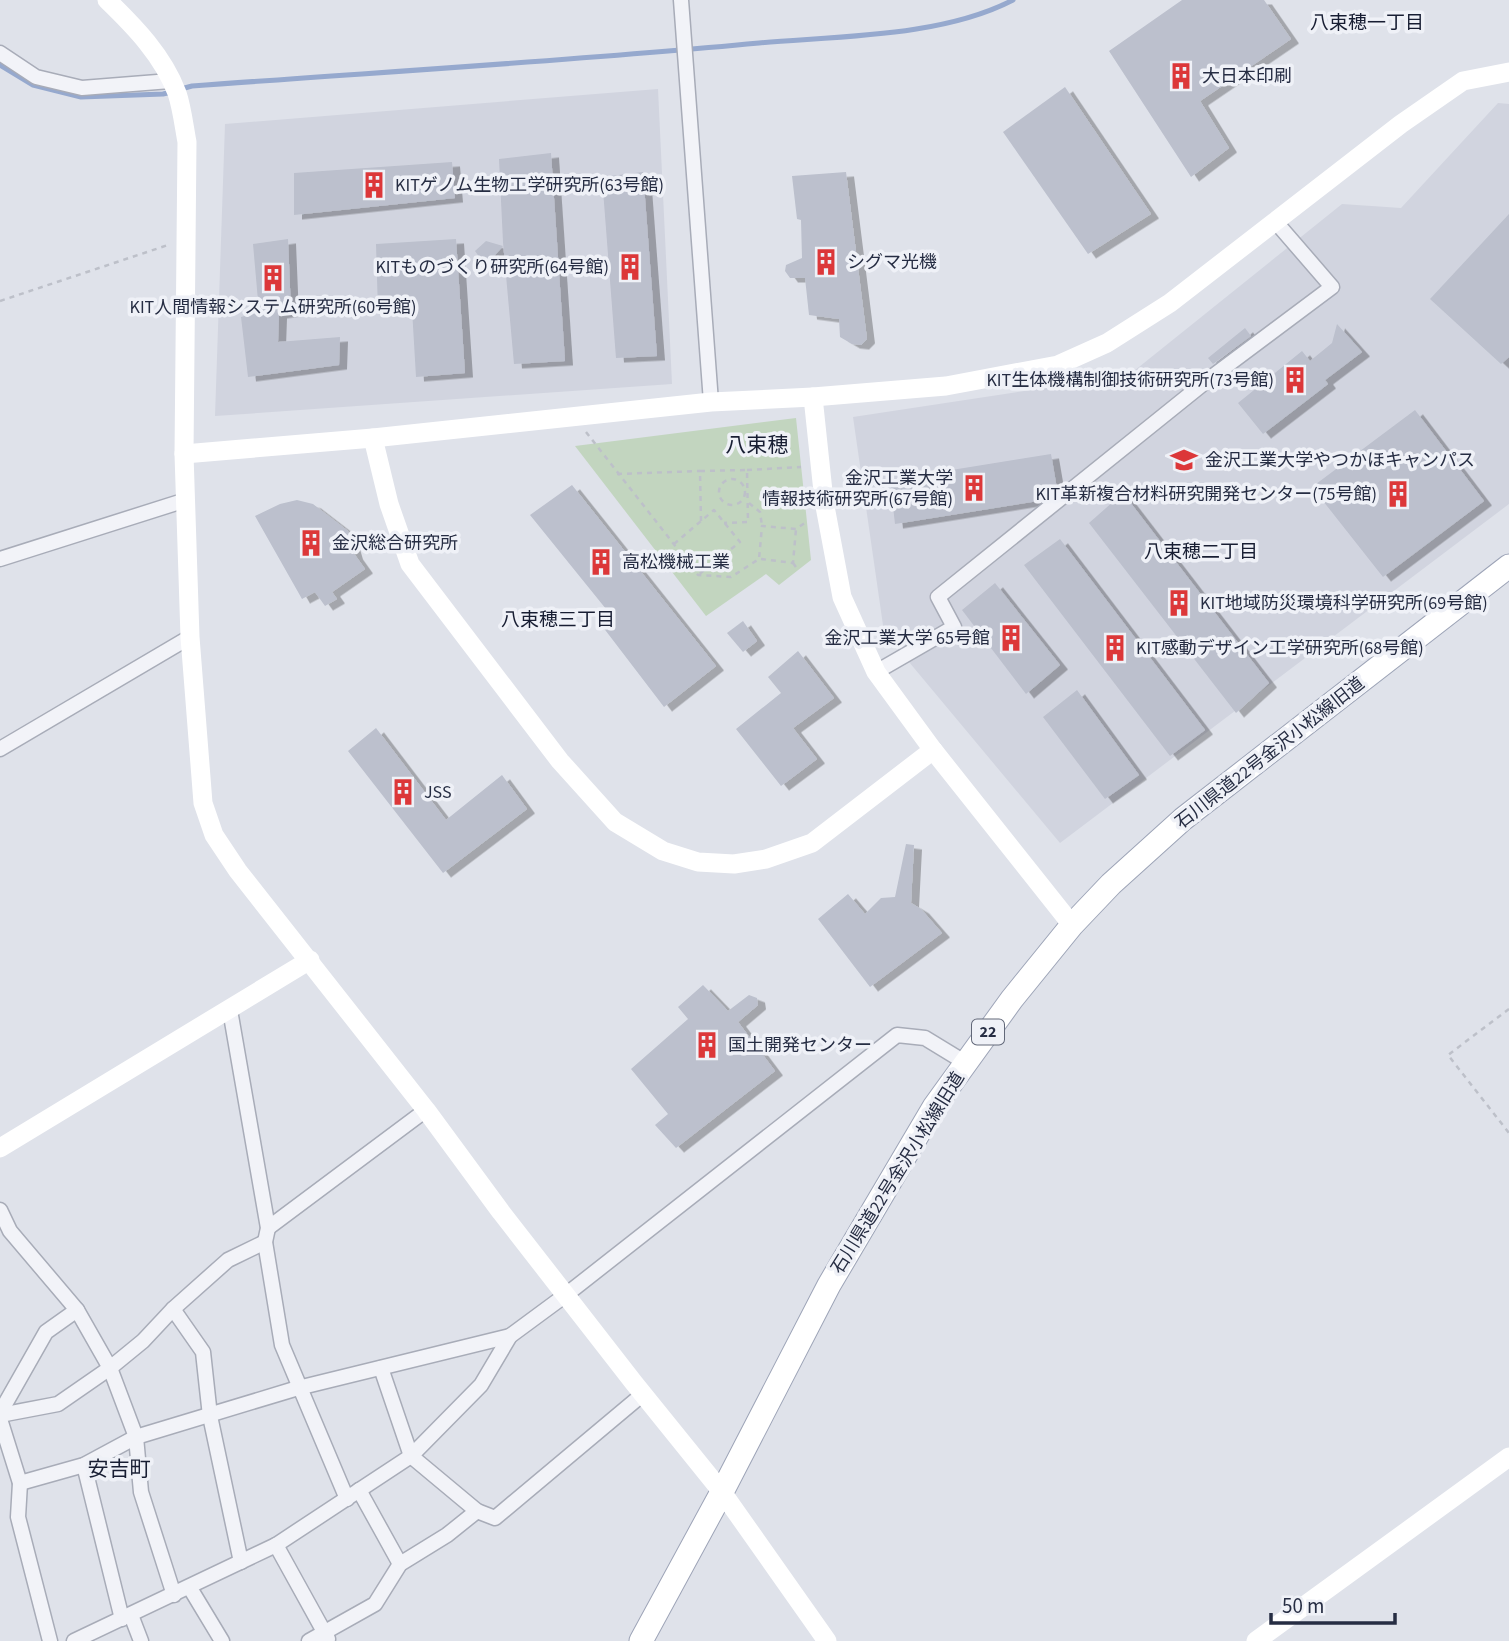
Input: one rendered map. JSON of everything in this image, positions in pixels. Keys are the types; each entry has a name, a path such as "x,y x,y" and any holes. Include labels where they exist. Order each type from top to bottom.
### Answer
{"main road":[{"name":"石川県道22号金沢小松線旧道","path":"641,1641 829,1285 934,1107 1012,999 1072,925 1111,884 1183,819 1509,566"}],"street":[{"path":"107,0 138,31 158,57 180,107 187,142 184,454 190,637 203,803 214,835 238,872 310,960 501,1212 722,1492 827,1641"},
{"path":"681,0 710,402"},
{"path":"0,53 36,76 82,88 172,84"},
{"path":"184,454 373,438 710,402 946,386 1058,365 1107,343 1170,303 1401,124 1463,81 1509,72"},
{"path":"876,672 954,627 937,597 1209,379 1332,287 1275,221"},
{"path":"813,397 824,501 842,597 876,672 933,750 1072,925"},
{"path":"373,438 389,504 410,564 560,761 615,822 663,851 698,862 734,864 766,859 812,842 933,750"},
{"path":"0,559 186,500"},
{"path":"0,749 190,637"},
{"path":"0,1148 310,960"},
{"path":"230,1010 282,1345 346,1499"},
{"path":"20,1483 83,1465 136,1437 299,1388 510,1336 897,1035 925,1038 966,1063"},
{"path":"0,1416 58,1404 110,1368 143,1341 173,1309 228,1260 267,1235 426,1110"},
{"path":"0,1210 10,1231 77,1310 110,1368 136,1437 141,1492 174,1595"},
{"path":"0,1243 10,1231"},
{"path":"173,1309 203,1352 210,1416 241,1562"},
{"path":"50,1641 18,1517 20,1483 0,1416 46,1332 77,1310"},
{"path":"74,1641 276,1545 411,1456 481,1385 510,1336"},
{"path":"382,1368 411,1456 477,1511 495,1518 643,1394"},
{"path":"1256,1641 1509,1457"},
{"path":"83,1465 126,1617 141,1641"},
{"path":"359,1490 400,1564"},
{"path":"309,1641 327,1637 375,1604 400,1564 447,1535 477,1511"},
{"path":"276,1545 327,1637"},
{"path":"190,1588 222,1641"}],"path":[{"path":"0,301 188,239"},
{"path":"578,416 589,438 698,575 731,578 760,559 793,563"},
{"path":"617,474 801,467"},
{"path":"724,523 748,522 747,470"},
{"path":"700,471 701,521"},
{"path":"732,479 743,485 745,493 738,503 730,505 723,501 719,489 724,482 732,479"},
{"path":"748,502 760,512 760,559"},
{"path":"673,544 714,510 740,542 698,575"},
{"path":"762,526 796,529 806,523"},
{"path":"796,529 793,563 798,570"},
{"path":"1509,1009 1448,1055 1509,1133"}],"shaded area":[{"path":"658,89 672,384 215,416 225,124"},
{"name":"金沢工業大学やつかほキャンパス","path":"1498,103 1509,104 1509,504 1060,843 884,632 853,417 1129,375 1342,204 1401,208"}],"green space":[{"path":"796,418 811,560 779,585 766,574 706,616 575,446"}],"building":[{"name":"大日本印刷","path":"1182,0 1264,0 1291,39 1200,101 1229,148 1191,177 1109,51"},
{"path":"1065,87 1151,214 1088,254 1003,132"},
{"path":"551,153 565,361 514,364 499,159"},
{"name":"KITゲノム生物工学研究所(63号館)","path":"452,162 455,198 294,215 294,173"},
{"name":"KITものづくり研究所(64号館)","path":"643,172 657,356 616,358 602,177"},
{"name":"シグマ光機","path":"846,172 867,339 861,345 852,344 840,337 839,319 809,315 805,278 790,278 785,271 786,265 802,258 801,220 797,219 792,176"},
{"path":"1509,214 1509,357 1501,364 1430,299"},
{"name":"KIT人間情報システム研究所(60号館)","path":"288,239 291,312 279,314 278,342 340,337 339,365 248,377 241,317 259,312 253,244"},
{"path":"456,239 465,373 416,377 412,309 378,311 376,244"},
{"path":"486,241 503,246 489,262 482,261 475,251"},
{"name":"KIT生体機構制御技術研究所(73号館)","path":"1337,324 1362,352 1325,380 1328,384 1263,434 1238,403 1302,351 1310,361 1332,343"},
{"path":"1245,328 1251,336 1213,364 1208,358"},
{"name":"KIT革新複合材料研究開発センター(75号館)","path":"1415,410 1484,501 1383,577 1312,487"},
{"name":"金沢工業大学 情報技術研究所(67号館)","path":"1051,454 1057,489 1044,500 895,524 890,480"},
{"name":"高松機械工業","path":"572,485 716,666 664,707 596,618 606,609 530,515"},
{"name":"KIT地域防災環境科学研究所(69号館)","path":"1123,493 1269,683 1236,713 1089,523"},
{"name":"金沢総合研究所","path":"297,500 313,504 348,531 355,555 365,569 332,592 337,599 325,606 315,592 302,599 255,516 280,504"},
{"name":"KIT感動デザイン工学研究所(68号館)","path":"1060,539 1205,730 1170,756 1024,565"},
{"name":"金沢工業大学 65号館","path":"995,583 1060,665 1026,694 962,610"},
{"path":"743,621 757,641 743,652 727,633"},
{"path":"798,651 834,698 793,728 817,759 781,786 736,729 781,693 768,677"},
{"path":"1077,690 1139,775 1105,799 1043,717"},
{"name":"JSS","path":"376,728 446,820 502,775 527,809 443,873 348,751"},
{"name":"国土開発センター","path":"906,844 914,845 911,903 921,909 942,933 870,987 818,919 848,894 865,914 881,898 895,897"},
{"name":"国土開発センター","path":"703,985 728,1011 749,995 757,998 758,1005 738,1022 775,1071 676,1148 655,1125 668,1114 631,1069 688,1019 678,1007"}],"waterway":[{"path":"181,89 192,86 889,33 955,21 1013,0"},
{"path":"0,65 33,85 81,97 172,92"}],"place":[{"name":"大日本印刷","path":"1181,76"},
{"name":"KITゲノム生物工学研究所(63号館)","path":"374,185"},
{"name":"シグマ光機","path":"826,262"},
{"name":"KITものづくり研究所(64号館)","path":"630,267"},
{"name":"KIT人間情報システム研究所(60号館)","path":"273,278"},
{"name":"KIT生体機構制御技術研究所(73号館)","path":"1295,380"},
{"name":"金沢工業大学やつかほキャンパス","path":"1184,460"},
{"name":"金沢工業大学 情報技術研究所(67号館)","path":"974,488"},
{"name":"KIT革新複合材料研究開発センター(75号館)","path":"1398,494"},
{"name":"金沢総合研究所","path":"311,543"},
{"name":"高松機械工業","path":"601,562"},
{"name":"KIT地域防災環境科学研究所(69号館)","path":"1179,603"},
{"name":"金沢工業大学 65号館","path":"1011,638"},
{"name":"KIT感動デザイン工学研究所(68号館)","path":"1115,648"},
{"name":"JSS","path":"403,792"},
{"name":"国土開発センター","path":"707,1045"}],"district":[{"name":"八束穂一丁目","path":"1367,23"},
{"name":"八束穂","path":"757,445"},
{"name":"八束穂二丁目","path":"1201,552"},
{"name":"八束穂三丁目","path":"558,620"},
{"name":"安吉町","path":"119,1469"}]}
